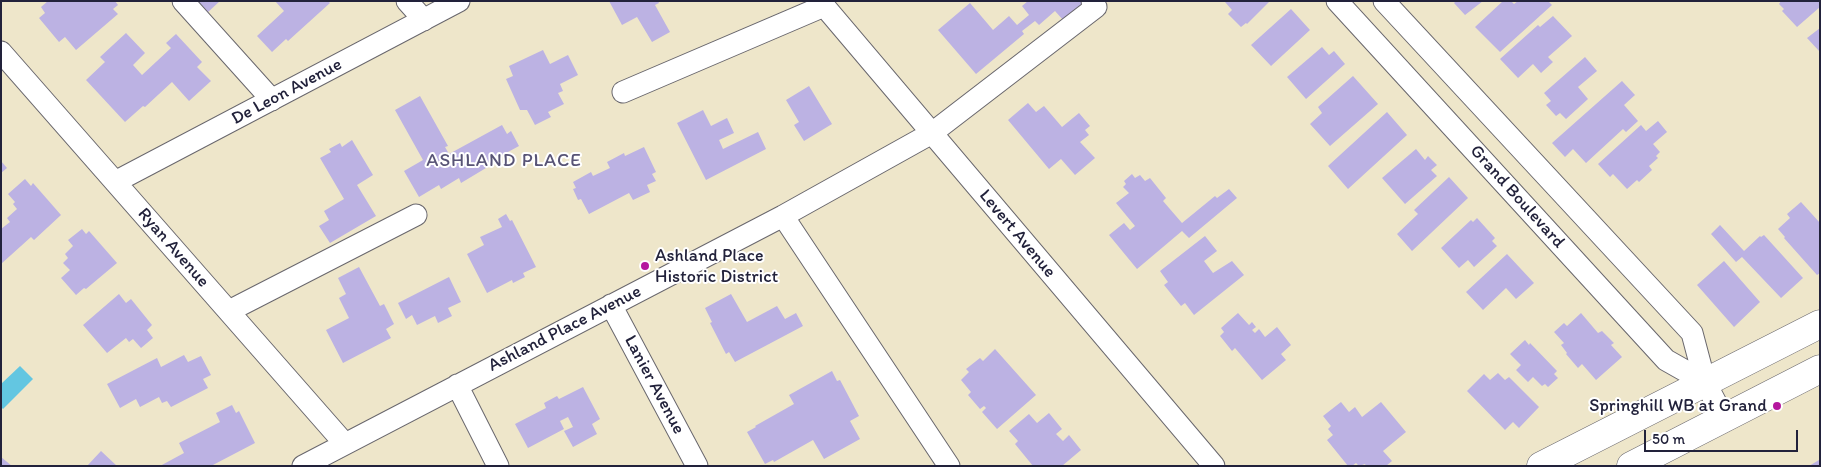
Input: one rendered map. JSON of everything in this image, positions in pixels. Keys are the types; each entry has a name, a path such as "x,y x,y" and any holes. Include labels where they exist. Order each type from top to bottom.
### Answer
{"main road":[{"path":"1541,466 1820,324"},
{"path":"1631,466 1820,369"}],"street":[{"path":"183,1 272,100"},
{"path":"407,1 424,20"},
{"name":"De Leon Avenue","path":"115,182 459,1"},
{"name":"Ashland Place Avenue","path":"303,466 783,216 932,133 1096,6 1092,1"},
{"name":"Grand Boulevard","path":"1337,1 1666,360 1705,382"},
{"name":"Grand Boulevard","path":"1384,1 1692,333 1705,382 1724,418"},
{"path":"622,92 822,4"},
{"name":"Levert Avenue","path":"822,4 1214,466"},
{"name":"Ryan Avenue","path":"1,52 345,444"},
{"path":"229,311 416,215"},
{"path":"783,216 949,466"},
{"name":"Lanier Avenue","path":"611,305 697,466"},
{"path":"457,385 498,466"}],"water":[{"path":"20,366 33,379 3,409 1,407 1,384"}],"building":[{"path":"48,1 115,1 118,5 113,9 118,14 76,50 65,37 59,42 39,18 45,13 41,7"},
{"path":"197,1 220,1 207,13"},
{"path":"275,1 328,1 330,3 288,41 286,39 272,52 257,36 284,11"},
{"path":"609,1 658,1 659,3 655,5 670,32 652,42 637,17 622,25"},
{"path":"1028,1 1083,1 1085,3 1064,21 1055,11 1039,25 1035,21 1022,31 1024,34 976,74 938,30 970,3 993,30 1009,16 1017,25 1029,15 1022,6"},
{"path":"1226,1 1270,1 1247,24 1241,27 1228,14 1232,10"},
{"path":"1456,1 1483,1 1465,15 1454,3"},
{"path":"1503,1 1511,1 1514,4 1518,1 1548,1 1552,5 1500,52 1475,27"},
{"path":"1781,1 1820,1 1820,7 1797,27 1782,11 1784,9 1779,4"},
{"path":"1291,9 1310,30 1271,66 1251,45"},
{"path":"1553,16 1572,36 1548,57 1553,62 1541,73 1533,64 1518,78 1500,59 1538,25 1540,27"},
{"path":"1820,28 1820,52 1807,38"},
{"path":"126,33 145,53 133,65 142,75 171,48 166,43 176,34 202,62 197,67 211,81 189,101 172,82 145,107 143,106 125,122 86,80 105,62 100,57"},
{"path":"1322,47 1329,55 1334,51 1345,64 1306,99 1287,77"},
{"path":"543,50 550,64 568,55 578,75 560,84 563,91 558,93 564,104 548,112 551,117 535,125 527,110 520,110 506,79 513,76 509,66"},
{"path":"1585,57 1597,71 1578,87 1588,99 1566,119 1560,113 1556,116 1546,105 1551,101 1544,93"},
{"path":"1353,76 1378,104 1330,146 1310,124 1322,113 1318,107"},
{"path":"1622,81 1635,95 1624,105 1638,121 1626,132 1623,129 1586,163 1573,149 1565,157 1552,143"},
{"path":"809,86 832,124 804,141 794,125 799,122 786,100"},
{"path":"420,96 448,146 445,147 449,154 502,125 507,134 511,131 519,146 484,165 486,168 461,183 459,178 441,189 439,185 419,197 404,171 423,160 395,110"},
{"path":"1028,103 1036,112 1044,106 1062,127 1079,113 1090,126 1085,130 1089,135 1080,142 1095,158 1075,175 1061,159 1049,169 1008,120"},
{"path":"703,110 711,126 727,118 734,133 719,140 723,149 758,132 766,149 706,180 677,123"},
{"path":"1387,112 1407,135 1348,189 1328,166"},
{"path":"1658,121 1667,132 1653,144 1660,152 1656,156 1658,158 1649,166 1652,170 1639,182 1637,180 1627,189 1613,174 1610,177 1598,164 1641,125 1646,131"},
{"path":"352,140 373,175 357,185 376,216 330,243 319,226 329,220 324,211 344,199 320,158 331,152 329,149 340,143 342,147"},
{"path":"644,147 656,172 652,174 656,181 647,185 650,192 633,200 629,193 589,214 581,199 578,200 573,189 576,188 573,182 591,172 593,176 610,168 607,162 624,153 625,156"},
{"path":"1416,149 1425,160 1428,156 1437,165 1431,170 1437,176 1405,204 1382,178"},
{"path":"1,161 7,168 1,173"},
{"path":"1132,174 1135,178 1140,175 1145,181 1150,178 1166,198 1163,201 1182,223 1215,196 1217,198 1229,189 1237,198 1189,238 1182,231 1137,269 1109,235 1124,223 1130,230 1135,226 1116,203 1129,193 1123,187 1126,184 1124,181"},
{"path":"1449,177 1468,198 1412,251 1397,234 1418,214 1414,210"},
{"path":"25,179 31,186 33,183 61,215 34,240 31,237 1,264 1,229 10,222 7,218 17,209 13,204 15,202 8,194"},
{"path":"1801,202 1820,223 1820,273 1817,275 1778,229 1790,218 1787,214"},
{"path":"506,214 510,221 512,220 536,267 523,273 525,277 513,283 512,280 487,293 467,254 484,245 480,237 502,227 498,219"},
{"path":"1477,218 1495,238 1492,241 1497,246 1474,267 1468,260 1459,268 1441,248 1471,220 1473,222"},
{"path":"1720,225 1744,251 1760,236 1764,235 1803,278 1781,298 1742,257 1736,262 1711,234"},
{"path":"82,229 86,234 89,231 117,263 76,295 61,278 70,270 63,263 68,258 65,254 73,246 68,240"},
{"path":"1205,236 1217,251 1204,261 1213,273 1232,261 1244,275 1194,315 1185,303 1181,306 1164,285 1168,282 1160,271"},
{"path":"1507,254 1534,283 1516,299 1506,288 1483,310 1466,292"},
{"path":"1724,261 1760,302 1734,327 1697,285"},
{"path":"359,267 380,306 384,304 394,324 386,329 391,338 343,363 326,330 349,318 339,298 346,294 338,278"},
{"path":"449,277 461,302 448,308 452,316 438,323 435,316 417,325 412,315 406,319 398,303"},
{"path":"119,294 126,303 131,299 152,325 147,330 153,338 141,348 133,339 129,342 126,338 107,353 83,325"},
{"path":"731,294 747,322 777,306 785,319 796,313 803,326 735,362 729,352 726,354 710,323 712,322 705,308"},
{"path":"1238,313 1249,325 1252,322 1256,327 1252,330 1255,333 1259,329 1265,337 1277,327 1291,345 1281,354 1286,360 1262,380 1235,348 1232,351 1220,336 1224,332 1221,328"},
{"path":"1581,313 1598,333 1602,331 1614,343 1611,345 1622,357 1596,380 1582,364 1578,368 1566,354 1561,345 1564,343 1554,332 1564,323 1567,326"},
{"path":"1525,340 1557,371 1554,374 1558,378 1548,387 1545,384 1542,386 1533,377 1528,382 1516,370 1521,365 1510,354"},
{"path":"995,349 1036,395 997,429 982,412 986,408 984,406 980,409 968,395 971,392 961,380 969,372 966,369 980,358 983,361"},
{"path":"184,355 188,362 201,356 211,375 203,379 208,388 171,407 167,401 162,403 159,397 140,407 136,399 120,408 107,384 157,358 161,367"},
{"path":"832,371 837,381 840,380 859,416 850,421 860,439 824,459 813,440 774,462 773,460 765,464 747,432 794,404 789,395"},
{"path":"1498,373 1505,380 1509,377 1539,407 1519,428 1513,422 1505,430 1467,391 1484,374 1490,380"},
{"path":"583,387 600,419 592,424 597,434 573,447 564,431 573,427 568,417 560,421 564,429 528,448 515,424 546,408 544,403 557,396 559,399"},
{"path":"1341,402 1349,412 1355,407 1362,417 1381,402 1406,432 1383,451 1392,461 1386,466 1366,466 1365,464 1359,466 1356,463 1348,466 1327,440 1333,435 1328,429 1331,426 1323,416"},
{"path":"232,405 236,413 239,411 255,443 211,466 160,466 184,453 179,443 220,422 216,413"},
{"path":"1049,413 1062,429 1056,434 1063,441 1069,435 1081,450 1062,466 1033,466 1015,444 1018,441 1009,431 1029,414 1037,423"},
{"path":"101,451 117,466 87,466"},
{"path":"1,457 12,466 1,466"},
{"path":"1819,460 1820,466 1809,466"}],"place":[{"name":"Ashland Place Historic District","path":"645,266"},
{"name":"Springhill WB at Grand","path":"1777,406"}],"district":[{"name":"ASHLAND PLACE","path":"504,161"}]}
